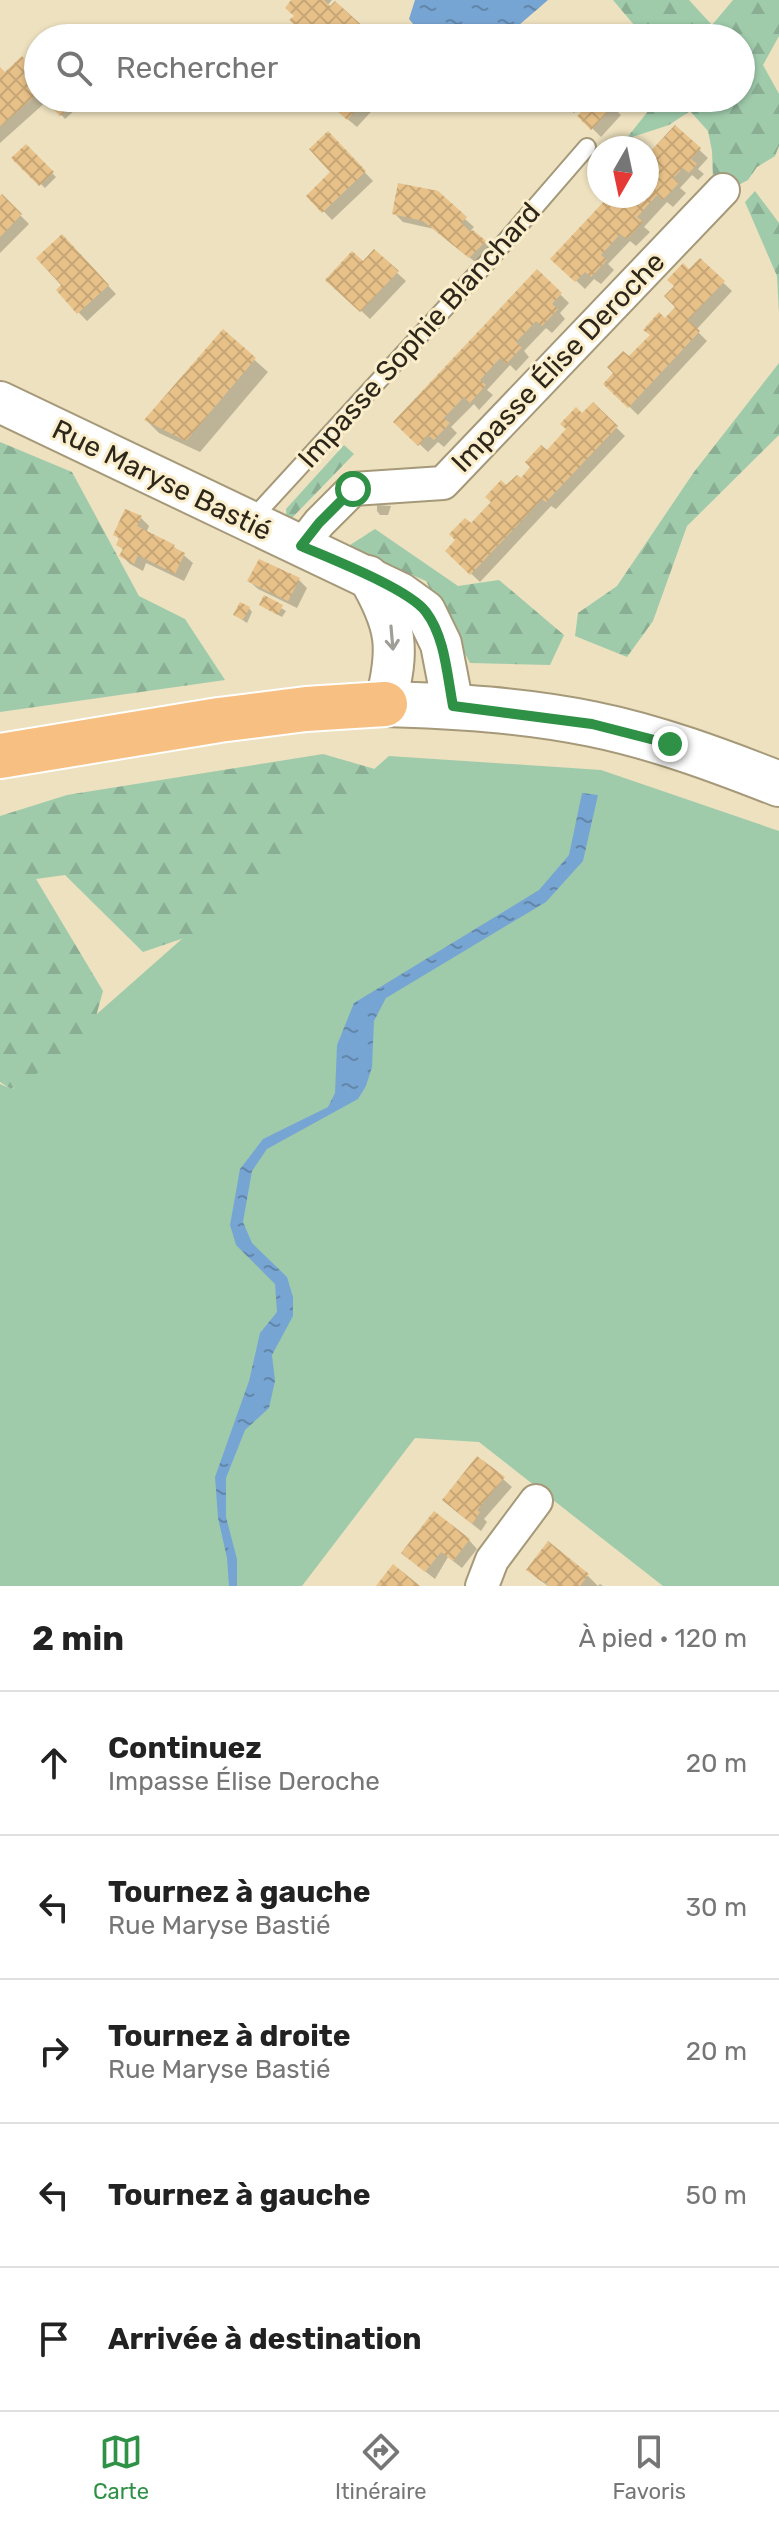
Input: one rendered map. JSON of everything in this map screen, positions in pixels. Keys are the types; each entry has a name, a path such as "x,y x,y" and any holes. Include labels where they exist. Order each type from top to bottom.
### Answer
{"highway":[{"path":"0,756 219,720 306,709 385,704"}],"main road":[{"path":"385,704 453,706 606,728 670,744 779,784"}],"street":[{"name":"Impasse Élise Deroche","path":"301,546 353,489 443,483 723,190"},
{"name":"Rue Maryse Bastié","path":"0,402 400,593 425,611 441,644 453,706"},
{"path":"368,576 386,605 394,636 391,680 385,704"},
{"path":"482,1586 492,1560 536,1501"}],"lane":[{"name":"Impasse Sophie Blanchard","path":"249,521 491,258 587,147"}],"green space":[{"path":"613,0 689,0 711,24 633,24"},
{"path":"733,0 779,0 779,36 763,65 779,94 779,146 775,156 757,167 748,180 731,189 713,178 708,131 691,112 755,112 755,24 713,24"},
{"path":"647,112 688,112 669,125 628,136"},
{"path":"755,191 779,223 779,312 777,276 745,202"},
{"path":"779,363 779,435 687,526 653,621 627,657 575,636 578,613 617,586 694,472"},
{"path":"0,442 72,472 139,596 185,619 225,680 0,712"},
{"path":"344,445 354,454 287,523 286,509"},
{"path":"375,529 458,586 499,580 564,635 550,665 470,663 426,581 347,547"},
{"path":"323,754 392,774 225,924 143,952 65,875 36,879 103,991 89,1042 11,1089 0,1082 0,816 67,795"},
{"path":"389,756 601,770 779,831 779,1586 663,1586 479,1442 415,1438 302,1586 0,1586 0,1084 12,1089"}],"water":[{"path":"415,0 548,0 520,24 413,24 409,19"},
{"path":"582,793 598,795 583,861 546,902 386,998 374,1021 372,1067 358,1099 267,1149 252,1171 243,1222 252,1243 287,1277 293,1297 293,1316 272,1355 275,1381 269,1408 245,1430 226,1478 226,1517 237,1559 237,1586 229,1586 215,1477 249,1381 260,1333 277,1312 275,1284 236,1245 230,1225 240,1169 263,1139 328,1107 335,1093 337,1045 354,1003 539,890 569,855"}],"building":[{"path":"291,0 324,0 330,6 335,1 360,24 293,24 289,20 294,16 285,8"},
{"path":"22,56 24,58 24,106 0,127 0,67 5,72"},
{"path":"338,112 354,112 347,120"},
{"path":"608,112 591,130 577,116 581,113"},
{"path":"675,125 701,148 691,159 697,164 689,173 683,168 673,178 679,183 663,200 659,197 659,142"},
{"path":"328,131 366,171 322,213 306,196 330,172 309,149"},
{"path":"26,144 54,172 39,186 11,158"},
{"path":"398,183 438,191 467,217 461,223 486,241 469,258 423,221 392,214"},
{"path":"2,194 22,214 0,237 0,196"},
{"path":"598,208 645,208 637,217 643,222 627,239 620,234 601,255 607,260 591,277 585,272 575,282 550,259"},
{"path":"62,234 109,285 77,314 56,290 61,285 36,258"},
{"path":"374,249 399,271 360,312 325,280 352,251 363,261"},
{"path":"700,258 725,281 688,320 700,331 628,408 603,384 613,373 607,367 623,351 629,356 650,335 643,330 659,312 665,318 675,307 664,296 674,286 667,280 683,263 689,269"},
{"path":"537,269 562,293 552,304 558,309 542,326 536,321 516,342 522,347 506,364 500,358 480,380 486,385 470,403 464,397 444,418 450,423 434,440 428,435 418,446 393,422"},
{"path":"223,329 256,358 186,441 144,420"},
{"path":"593,402 618,426 546,502 542,499 470,575 445,551 455,540 449,534 465,518 471,523 491,502 485,497 501,480 506,485 517,475 521,478 530,467 525,462 541,445 547,450 566,429 560,424 576,407 582,413"},
{"path":"125,509 142,516 137,526 185,553 175,574 138,555 134,564 119,556 123,549 116,545 119,538 113,535"},
{"path":"259,559 300,578 288,601 247,581"},
{"path":"264,595 283,605 278,615 259,605"},
{"path":"240,602 250,607 243,620 233,615"},
{"path":"477,1456 505,1477 477,1510 480,1512 472,1524 442,1500"},
{"path":"434,1511 470,1539 453,1561 441,1552 425,1572 401,1553"},
{"path":"548,1541 589,1574 580,1586 548,1586 526,1570"},
{"path":"393,1564 420,1586 376,1586"}],"route":[{"path":"353,489 301,546 368,576 425,611 441,644 453,706 592,724 670,744"}]}
